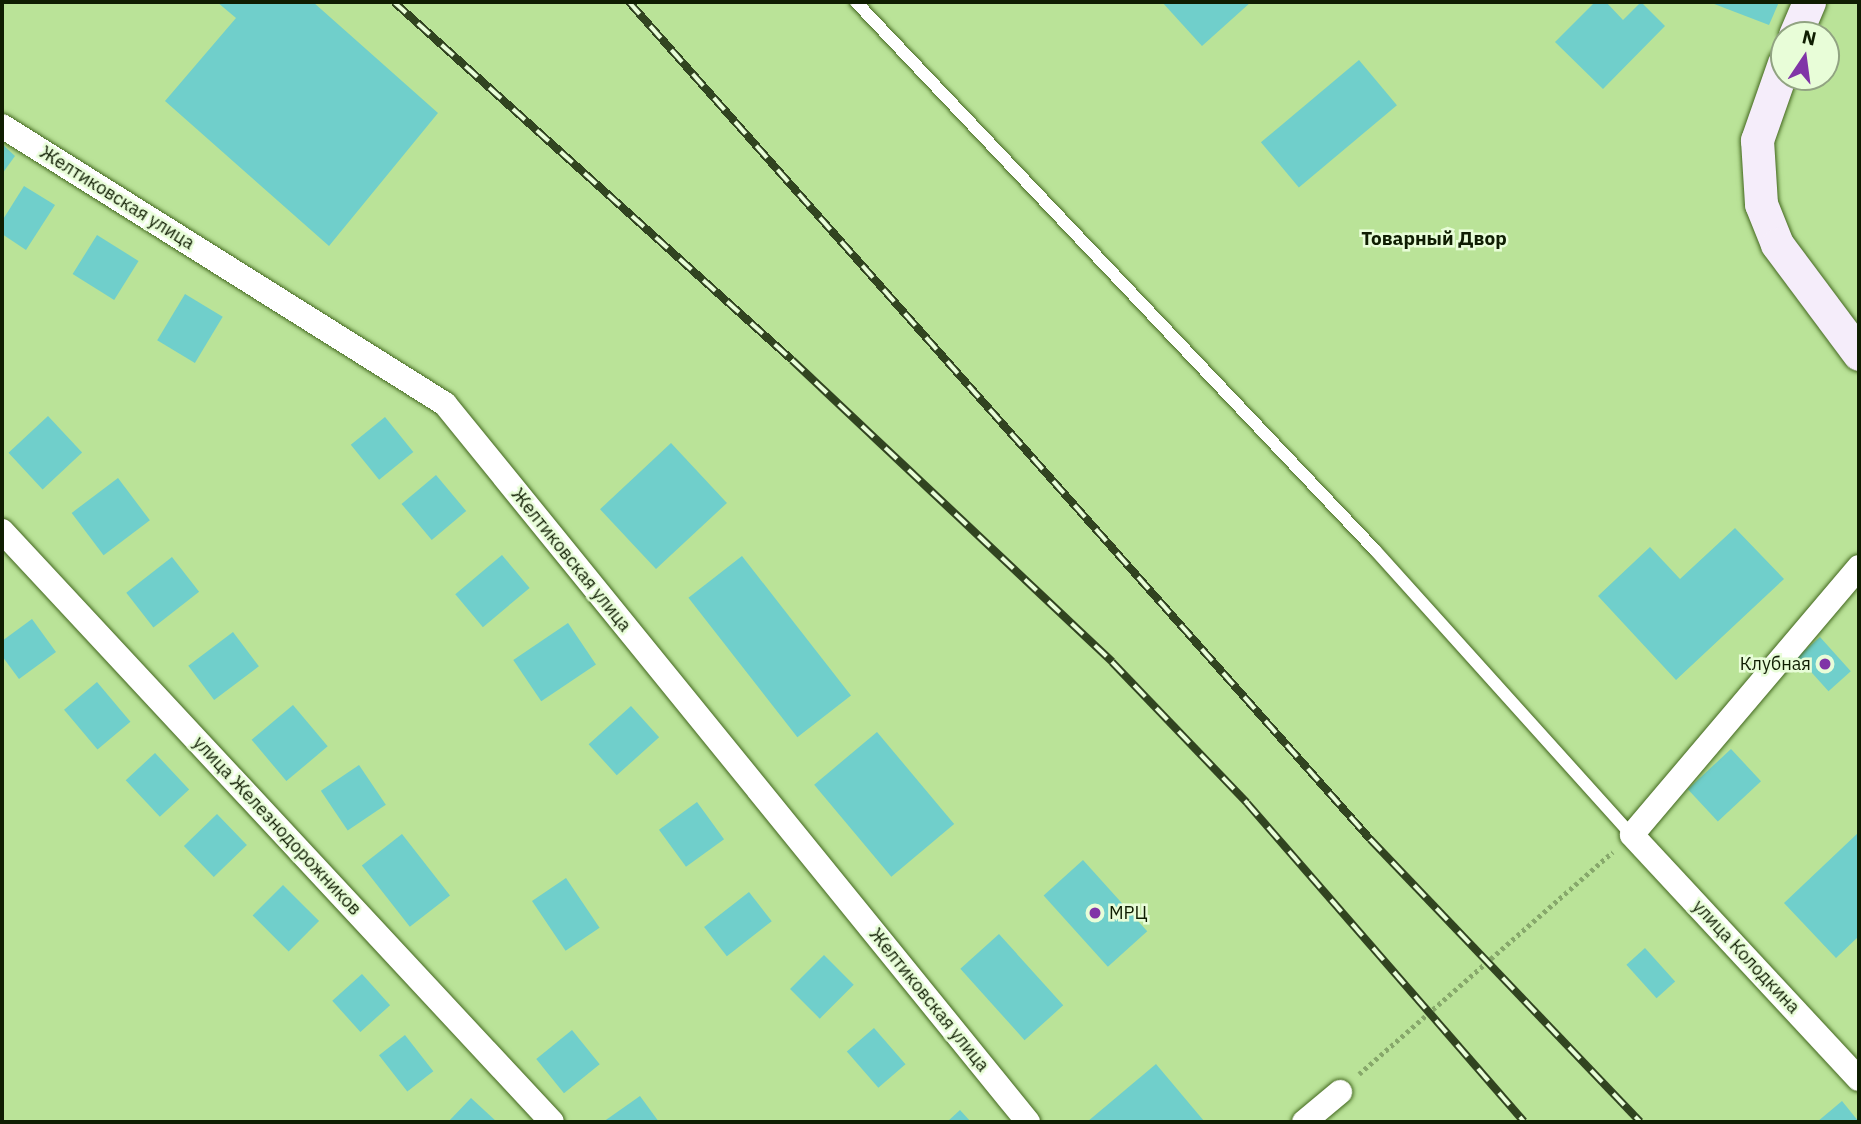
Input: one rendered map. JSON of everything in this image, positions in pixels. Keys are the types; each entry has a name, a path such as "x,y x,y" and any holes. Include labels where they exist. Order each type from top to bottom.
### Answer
{"main road":[{"path":"1801,21 1809,2"},
{"path":"1774,91 1757,140 1760,204 1777,244 1857,348"}],"street":[{"name":"Желтиковская улица","path":"2,126 444,404 1028,1122"},
{"name":"улица Железнодорожников","path":"2,531 552,1122"},
{"path":"1632,835 1859,567"},
{"name":"улица Колодкина","path":"1632,835 1859,1079"},
{"path":"1304,1122 1340,1092"}],"lane":[{"path":"856,2 1376,550 1632,835"}],"path":[{"path":"1340,1092 1632,835"}],"building":[{"path":"217,2 313,2 438,113 329,246 165,101 236,18"},
{"path":"1162,2 1251,2 1202,46"},
{"path":"1595,2 1606,2 1623,20 1641,2 1665,26 1603,89 1555,42"},
{"path":"1709,2 1779,2 1769,25"},
{"path":"1359,60 1397,105 1299,187 1261,142"},
{"path":"2,144 15,156 2,174"},
{"path":"24,186 55,205 26,250 2,234 2,221"},
{"path":"97,235 139,261 114,300 73,274"},
{"path":"185,294 223,317 195,363 157,340"},
{"path":"48,416 82,453 43,489 9,453"},
{"path":"385,417 413,452 379,480 351,445"},
{"path":"671,443 727,503 656,569 600,509"},
{"path":"436,475 466,511 432,540 402,504"},
{"path":"118,478 150,520 104,555 72,513"},
{"path":"1735,528 1784,579 1676,680 1598,596 1650,547 1680,579"},
{"path":"502,555 530,588 483,627 455,594"},
{"path":"742,556 851,695 797,737 688,598"},
{"path":"172,557 199,592 153,627 126,593"},
{"path":"32,619 56,652 19,679 2,656 2,641"},
{"path":"568,623 596,664 541,701 513,660"},
{"path":"233,632 259,666 214,700 188,666"},
{"name":"Клубная","path":"1820,637 1851,671 1828,691 1798,657"},
{"path":"97,682 130,722 97,749 64,710"},
{"path":"293,705 328,746 286,781 252,740"},
{"path":"631,706 659,737 617,775 589,744"},
{"path":"877,732 954,824 891,877 814,785"},
{"path":"1731,749 1761,781 1718,821 1688,789"},
{"path":"155,753 189,790 160,817 126,780"},
{"path":"359,765 386,805 348,831 321,791"},
{"path":"697,802 724,839 686,867 659,830"},
{"path":"217,814 247,845 214,877 184,846"},
{"path":"1859,832 1859,936 1836,958 1784,903"},
{"path":"402,834 450,895 410,927 362,865"},
{"name":"МРЦ","path":"1083,860 1147,931 1108,967 1044,895"},
{"path":"566,878 600,928 566,951 532,901"},
{"path":"283,885 319,921 289,951 253,915"},
{"path":"749,892 772,921 727,956 704,927"},
{"path":"999,934 1063,1005 1025,1040 960,969"},
{"path":"1645,948 1675,981 1657,998 1626,965"},
{"path":"824,955 854,985 820,1019 790,989"},
{"path":"362,974 390,1005 360,1032 332,1001"},
{"path":"874,1028 905,1064 878,1088 847,1052"},
{"path":"572,1030 600,1064 564,1093 536,1059"},
{"path":"405,1035 433,1071 407,1092 379,1055"},
{"path":"1156,1064 1204,1121 1087,1122"},
{"path":"640,1096 659,1122 603,1122"},
{"path":"471,1098 497,1122 448,1122"},
{"path":"1842,1101 1859,1122 1817,1122"},
{"path":"960,1110 971,1122 947,1122"}],"railway":[{"path":"394,2 792,360 1112,662 1247,803 1524,1122"},
{"path":"629,2 1370,839 1640,1122"}],"place":[{"name":"Клубная","path":"1825,664"},
{"name":"МРЦ","path":"1095,913"}],"district":[{"name":"Товарный Двор","path":"1434,239"}]}
